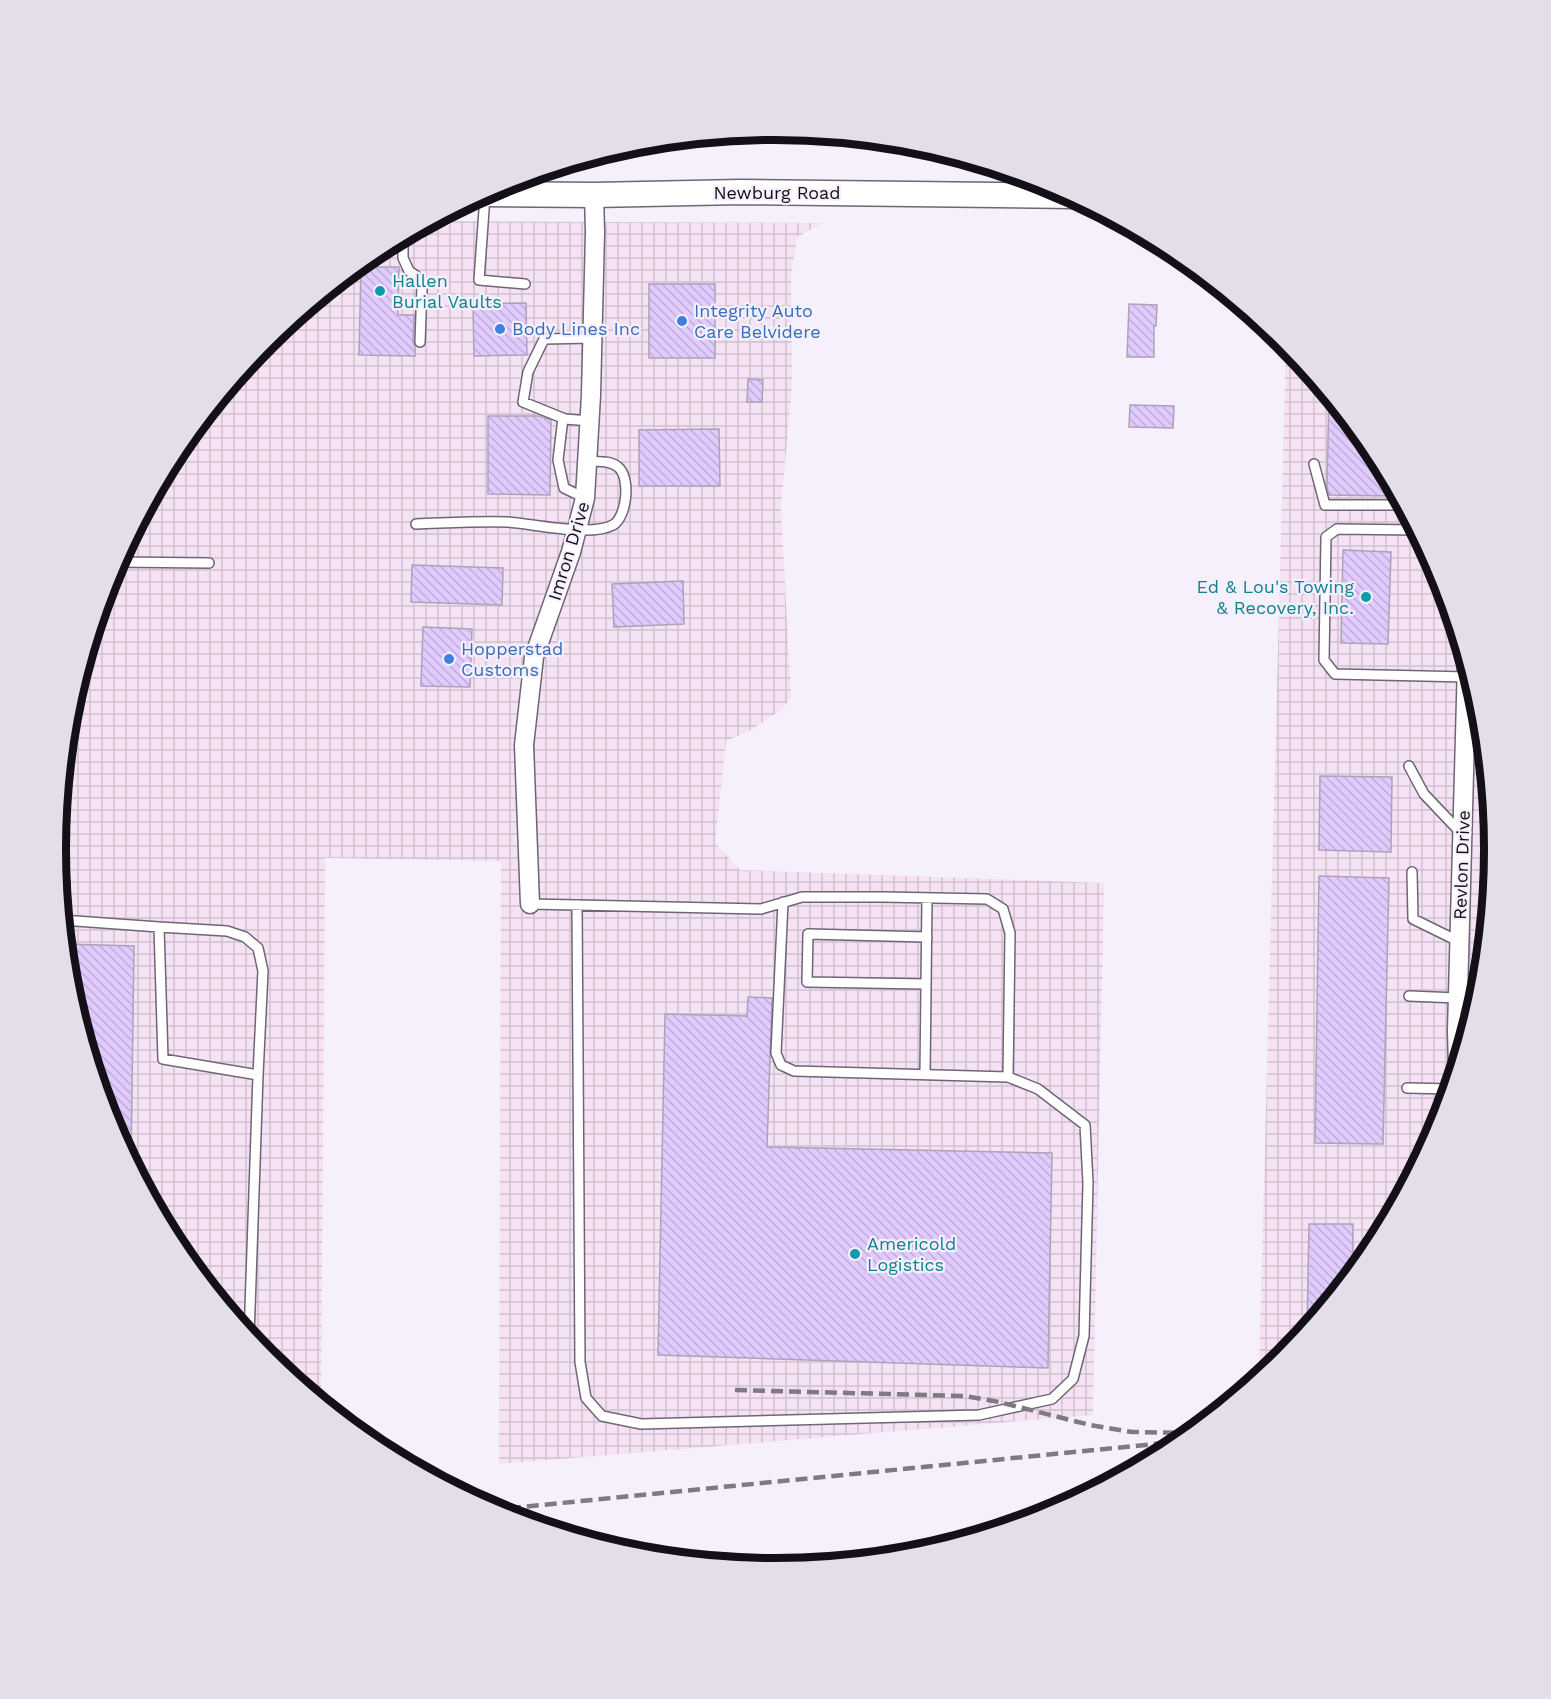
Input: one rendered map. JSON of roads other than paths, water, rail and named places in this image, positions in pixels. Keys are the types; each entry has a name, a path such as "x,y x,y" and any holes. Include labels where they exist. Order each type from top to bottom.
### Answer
{"main road":[{"name":"Newburg Road","path":"504,194 751,192 1051,196"}],"street":[{"name":"Imron Drive","path":"530,904 524,745 534,657 571,552 585,498 590,421 594,195"},
{"name":"Revlon Drive","path":"1458,1043 1463,835 1472,716"}],"lane":[{"path":"483,203 479,280 525,284"},
{"path":"403,246 403,258 408,271 416,276 422,286 420,342"},
{"path":"590,421 563,418 524,402 528,372 543,339 592,338"},
{"path":"563,418 558,460 564,488 585,498"},
{"path":"417,524 507,522 599,530 615,524 623,513 627,480 621,469 613,463 588,461"},
{"path":"1314,464 1325,505 1395,505"},
{"path":"1409,530 1337,529 1326,537 1324,660 1335,674 1462,670"},
{"path":"127,562 209,563"},
{"path":"1410,766 1424,794 1463,835"},
{"path":"1412,872 1413,919 1460,942"},
{"path":"530,904 761,909 802,897 987,899 1003,909 1010,933 1008,1077"},
{"path":"925,1074 927,898"},
{"path":"577,905 579,1362 586,1398 602,1416 641,1424 967,1415 1052,1399 1073,1379 1084,1336 1088,1183 1085,1125 1038,1089 1008,1077 794,1071 781,1065 776,1053 783,902"},
{"path":"70,921 227,931 245,936 258,948 263,971 249,1325"},
{"path":"159,927 163,1059 258,1075"},
{"path":"926,984 807,981 808,934 927,937"},
{"path":"1408,996 1458,998"},
{"path":"1407,1089 1443,1089"}],"railway":[{"path":"735,1390 965,1396 999,1402 1090,1425 1132,1432 1179,1433"},
{"path":"512,1508 1163,1443"}],"place":[{"name":"Hallen Burial Vaults","path":"380,291"},
{"name":"Integrity Auto Care Belvidere","path":"682,321"},
{"name":"Body Lines Inc","path":"500,329"},
{"name":"Ed & Lou's Towing & Recovery, Inc.","path":"1366,597"},
{"name":"Hopperstad Customs","path":"449,659"},
{"name":"Americold Logistics","path":"855,1254"}]}
